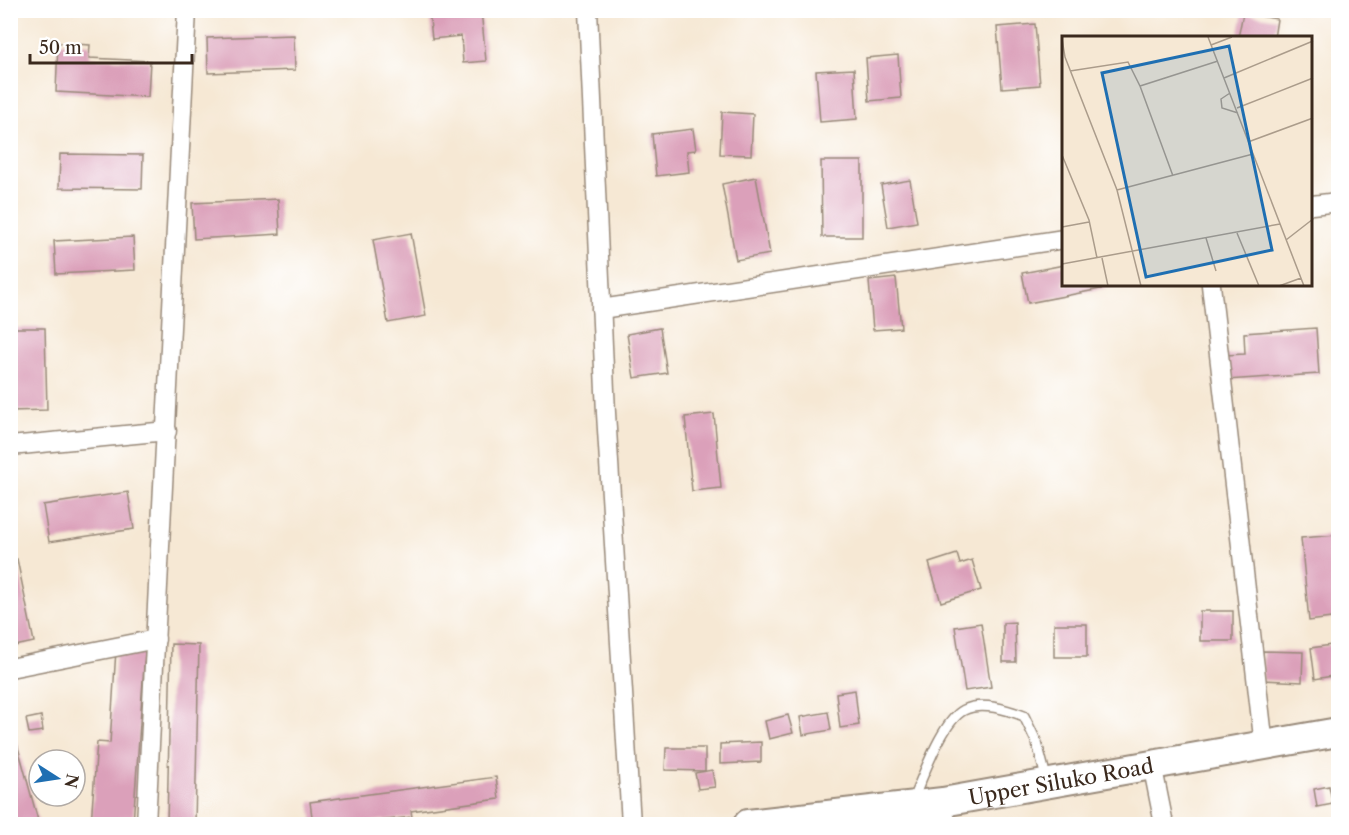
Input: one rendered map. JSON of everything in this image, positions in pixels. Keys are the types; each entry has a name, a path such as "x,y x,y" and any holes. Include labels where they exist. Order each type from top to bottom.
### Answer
{"main road":[{"name":"Upper Siluko Road","path":"747,825 909,806 945,813 1048,783 1338,732"}],"street":[{"path":"146,825 187,10"},
{"path":"588,10 601,309 631,825"},
{"path":"1313,205 1338,202"},
{"path":"601,309 1062,239"},
{"path":"1211,286 1264,746"},
{"path":"10,446 167,431"},
{"path":"10,668 156,639"},
{"path":"1152,764 1164,825"}],"lane":[{"path":"909,806 947,727 965,710 1000,706 1024,716 1037,743 1048,783"}],"building":[{"path":"429,10 481,10 486,61 463,63 461,36 432,39"},
{"path":"1243,13 1277,19 1274,36 1238,36"},
{"path":"1035,24 1040,85 1002,88 997,27"},
{"path":"294,35 295,70 208,73 207,38"},
{"path":"58,43 90,45 89,58 150,61 148,97 56,92"},
{"path":"898,55 901,98 869,101 866,58"},
{"path":"854,69 857,119 820,122 816,71"},
{"path":"722,112 753,114 751,155 720,154"},
{"path":"693,129 696,150 687,151 689,172 656,176 652,134"},
{"path":"60,154 143,155 142,189 59,188"},
{"path":"821,161 862,161 862,237 822,237"},
{"path":"756,177 770,254 736,260 722,184"},
{"path":"910,180 917,222 888,227 881,185"},
{"path":"278,199 280,234 194,239 192,203"},
{"path":"411,233 426,316 388,323 373,240"},
{"path":"133,237 135,270 56,274 54,241"},
{"path":"1062,265 1062,286 1116,286 1028,303 1022,273"},
{"path":"896,278 901,328 873,330 869,281"},
{"path":"10,328 45,328 47,410 10,411"},
{"path":"660,328 667,373 634,378 627,334"},
{"path":"1316,328 1319,374 1226,380 1225,355 1245,354 1244,333"},
{"path":"714,414 721,488 692,491 685,417"},
{"path":"128,492 134,529 49,542 43,505"},
{"path":"1337,535 1338,617 1309,621 1301,538"},
{"path":"957,554 960,564 972,560 981,590 941,602 929,563"},
{"path":"17,559 34,642 10,647 10,561"},
{"path":"1200,611 1233,611 1233,641 1200,641"},
{"path":"1015,622 1016,662 1003,662 1003,623"},
{"path":"981,623 991,687 965,691 955,627"},
{"path":"1054,624 1087,624 1087,657 1054,657"},
{"path":"171,644 199,645 195,824 167,824"},
{"path":"1338,644 1338,675 1315,679 1311,648"},
{"path":"116,650 145,651 133,824 91,824 97,742 110,743"},
{"path":"1263,651 1303,652 1302,682 1262,680"},
{"path":"855,690 859,725 840,728 836,693"},
{"path":"828,712 831,730 803,735 800,717"},
{"path":"788,715 793,733 769,739 765,721"},
{"path":"41,716 43,731 29,733 26,719"},
{"path":"16,740 27,780 27,808 35,808 39,824 10,824 10,742"},
{"path":"761,742 761,762 720,764 720,744"},
{"path":"666,748 705,748 705,771 665,770"},
{"path":"712,770 715,787 698,789 695,773"},
{"path":"496,777 499,799 411,811 412,817 353,824 313,824 310,802"},
{"path":"1329,786 1333,804 1317,807 1314,789"}]}
